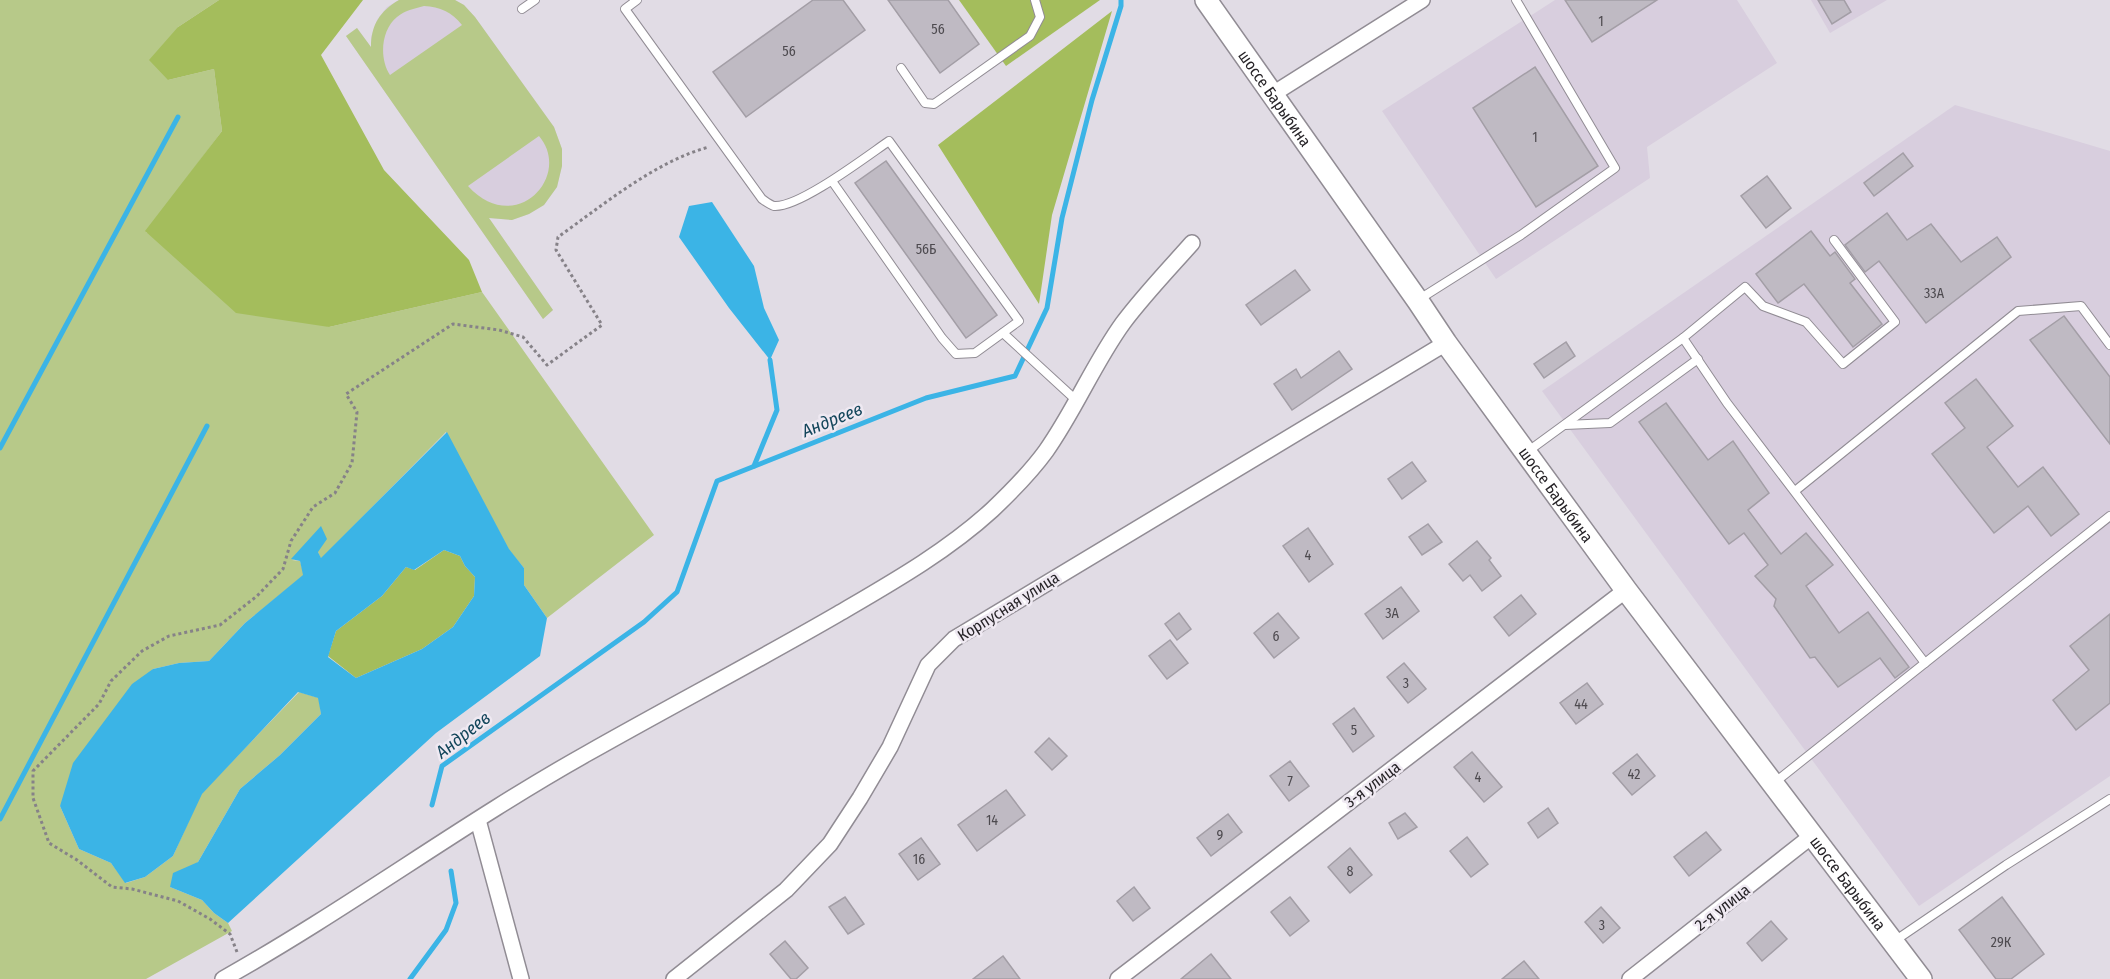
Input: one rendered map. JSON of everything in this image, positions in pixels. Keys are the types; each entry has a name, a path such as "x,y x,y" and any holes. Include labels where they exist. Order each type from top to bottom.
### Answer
{"main road":[{"name":"шоссе Барыбина","path":"1206,0 1446,343 1626,590 1921,979"}],"street":[{"path":"1273,94 1422,0"},
{"path":"223,979 297,937 478,819 585,755 860,602 945,548 1023,480 1046,451 1123,323 1192,243"},
{"name":"Корпусная улица","path":"674,979 786,890 830,844 890,747 928,665 954,639 1446,343"},
{"name":"3-я улица","path":"1118,979 1626,590"},
{"path":"478,819 521,979"},
{"name":"2-я улица","path":"1630,979 1813,835"}],"lane":[{"path":"522,9 535,0"},
{"path":"637,0 625,9 762,199 773,206 789,204 832,181 888,141 1019,321 975,353 956,354 942,338 832,181"},
{"path":"901,68 926,103 934,104 1030,36 1040,17 1035,0"},
{"path":"1418,300 1521,235 1616,168 1516,0"},
{"path":"1526,453 1683,338 1745,287 1763,306 1806,322 1844,364 1895,322 1834,240"},
{"path":"1795,491 2018,311 2081,306 2110,345"},
{"path":"1003,333 1077,401"},
{"path":"1683,338 1727,403 1925,663"},
{"path":"1563,425 1610,423 1698,359"},
{"path":"1773,784 2110,516"},
{"path":"1892,942 2006,865 2110,799"}],"path":[{"path":"244,967 230,934 210,919 178,901 132,889 112,887 50,843 33,798 33,771 99,704 111,681 142,651 170,636 220,625 258,596 283,569 291,541 313,507 335,493 352,463 357,412 346,394 453,324 499,330 523,337 547,364 602,325 556,250 558,237 632,184 695,151 722,143"}],"shaded area":[{"path":"399,0 455,0 464,5 554,127 562,149 562,166 557,187 544,205 529,214 512,220 489,218 553,310 543,319 346,36 357,28 371,47 371,37 377,20 387,7"},
{"path":"1555,0 1737,0 1777,63 1647,147 1650,178 1496,279 1382,111"},
{"path":"1811,0 1887,0 1830,33"},
{"path":"1955,105 2110,151 2110,776 1919,906 1542,391"}],"green space":[{"path":"0,0 219,0 178,27 168,80 214,69 222,131 146,232 329,327 482,292 654,535 547,618 524,585 524,568 509,550 446,432 321,559 318,552 292,560 300,561 304,575 245,623 209,661 179,663 153,669 60,806 79,849 111,863 126,883 145,877 173,856 201,794 299,692 319,698 321,714 280,755 240,789 198,862 170,887 202,900 228,923 232,931 146,979 0,979"},
{"path":"219,0 363,0 321,55 384,170 469,260 482,292 329,327 236,313 145,231 222,131 214,69 168,80 149,60 178,27"},
{"path":"399,0 455,0 464,5 554,127 562,149 562,166 557,187 544,205 529,214 512,220 489,218 553,310 543,319 346,36 357,28 371,47 371,39 378,19","holes":["424,6 445,11 462,25 390,75 383,53 383,44 388,29 400,15","539,136 548,152 549,168 544,183 534,196 520,204 504,206 486,200 468,186"]},
{"path":"959,0 1100,0 1006,66"},
{"path":"1112,11 1052,215 1039,304 938,145"},
{"path":"444,550 460,556 475,577 474,596 453,627 422,649 356,678 328,656 336,631 382,596 406,567 415,570"}],"water":[{"path":"712,202 754,266 764,308 779,340 770,360 729,308 679,237 689,206"},
{"path":"447,432 509,549 524,568 524,585 547,618 540,656 436,733 228,923 202,900 170,887 173,873 198,862 240,789 280,755 321,714 318,698 298,692 202,794 173,856 145,877 125,883 111,863 79,849 60,806 73,763 132,684 153,669 179,663 209,661 245,623 303,575 300,561 291,559 321,526 327,539 318,552 321,558","holes":["444,550 460,556 475,577 474,596 453,627 422,649 356,678 328,657 336,631 382,596 406,567 414,570"]}],"building":[{"path":"813,0 843,0 865,30 746,117 713,72"},
{"path":"888,0 948,0 979,44 940,73"},
{"path":"1565,0 1657,0 1592,42"},
{"path":"1818,0 1844,0 1851,12 1832,24"},
{"path":"1535,67 1598,166 1536,207 1473,108"},
{"path":"1903,153 1913,166 1874,196 1864,183"},
{"path":"886,161 997,315 966,338 855,183"},
{"path":"1767,176 1791,208 1766,228 1741,196"},
{"path":"1887,213 1907,240 1931,224 1961,262 1997,237 2011,257 1926,323 1879,261 1865,272 1845,245"},
{"path":"1811,231 1830,256 1835,252 1855,279 1850,283 1882,324 1853,347 1804,284 1778,303 1756,274"},
{"path":"1295,270 1310,290 1261,325 1246,305"},
{"path":"2064,316 2110,377 2110,444 2030,340"},
{"path":"1566,342 1575,356 1544,378 1534,364"},
{"path":"1339,351 1352,369 1292,410 1274,384 1296,369 1301,378"},
{"path":"1976,379 2013,426 1987,447 2018,487 2043,467 2079,514 2051,536 2028,506 1994,533 1932,454 1965,428 1945,403"},
{"path":"1666,403 1708,460 1733,441 1769,493 1748,510 1781,554 1806,533 1833,565 1806,586 1839,633 1868,612 1909,667 1895,678 1880,658 1838,687 1815,657 1810,658 1774,606 1776,599 1755,576 1768,565 1744,533 1729,544 1639,422"},
{"path":"1412,462 1426,481 1402,499 1388,479"},
{"path":"1428,524 1442,542 1422,555 1409,537"},
{"path":"1308,528 1333,564 1309,582 1283,546"},
{"path":"1477,541 1491,558 1489,560 1501,576 1482,591 1470,575 1463,581 1449,564"},
{"path":"1401,587 1419,611 1383,639 1365,614"},
{"path":"1521,595 1536,614 1509,636 1494,617"},
{"path":"1179,613 1191,629 1177,640 1165,624"},
{"path":"1278,613 1299,638 1274,658 1254,633"},
{"path":"2110,614 2110,703 2076,730 2053,700 2089,670 2070,646"},
{"path":"1170,640 1188,663 1167,679 1149,656"},
{"path":"1404,663 1426,689 1408,703 1387,677"},
{"path":"1587,683 1603,704 1576,724 1560,703"},
{"path":"1354,708 1374,736 1353,752 1333,724"},
{"path":"1049,738 1067,756 1052,770 1035,752"},
{"path":"1472,752 1502,787 1484,802 1454,767"},
{"path":"1637,754 1655,776 1632,795 1613,773"},
{"path":"1290,761 1309,786 1289,801 1270,776"},
{"path":"1006,790 1025,815 977,851 958,825"},
{"path":"1548,808 1558,823 1538,838 1528,823"},
{"path":"1405,813 1417,827 1398,839 1389,823"},
{"path":"1228,814 1242,832 1211,856 1197,838"},
{"path":"1706,832 1721,850 1689,876 1674,857"},
{"path":"1467,837 1488,864 1471,877 1450,851"},
{"path":"921,838 940,864 918,880 899,854"},
{"path":"1350,848 1372,875 1350,893 1328,867"},
{"path":"1134,887 1150,908 1133,921 1117,901"},
{"path":"845,897 864,924 848,934 829,907"},
{"path":"1290,897 1309,921 1290,936 1271,912"},
{"path":"2002,897 2044,954 2011,979 1996,979 1959,930"},
{"path":"1601,907 1620,928 1603,943 1585,922"},
{"path":"1771,921 1787,939 1762,961 1747,943"},
{"path":"785,941 808,968 796,979 791,979 770,954"},
{"path":"1211,954 1231,979 1181,979"},
{"path":"1003,956 1020,979 973,979"},
{"path":"1524,961 1539,979 1502,979"}],"waterway":[{"name":"Андреев","path":"432,805 442,766 644,622 677,592 717,481 926,398 1015,376 1047,308 1062,218 1092,100 1121,0"},
{"path":"0,448 178,117"},
{"path":"754,466 777,410 770,360"},
{"path":"0,819 207,426"},
{"name":"Андреев","path":"410,979 446,930 456,903 451,871"}]}
